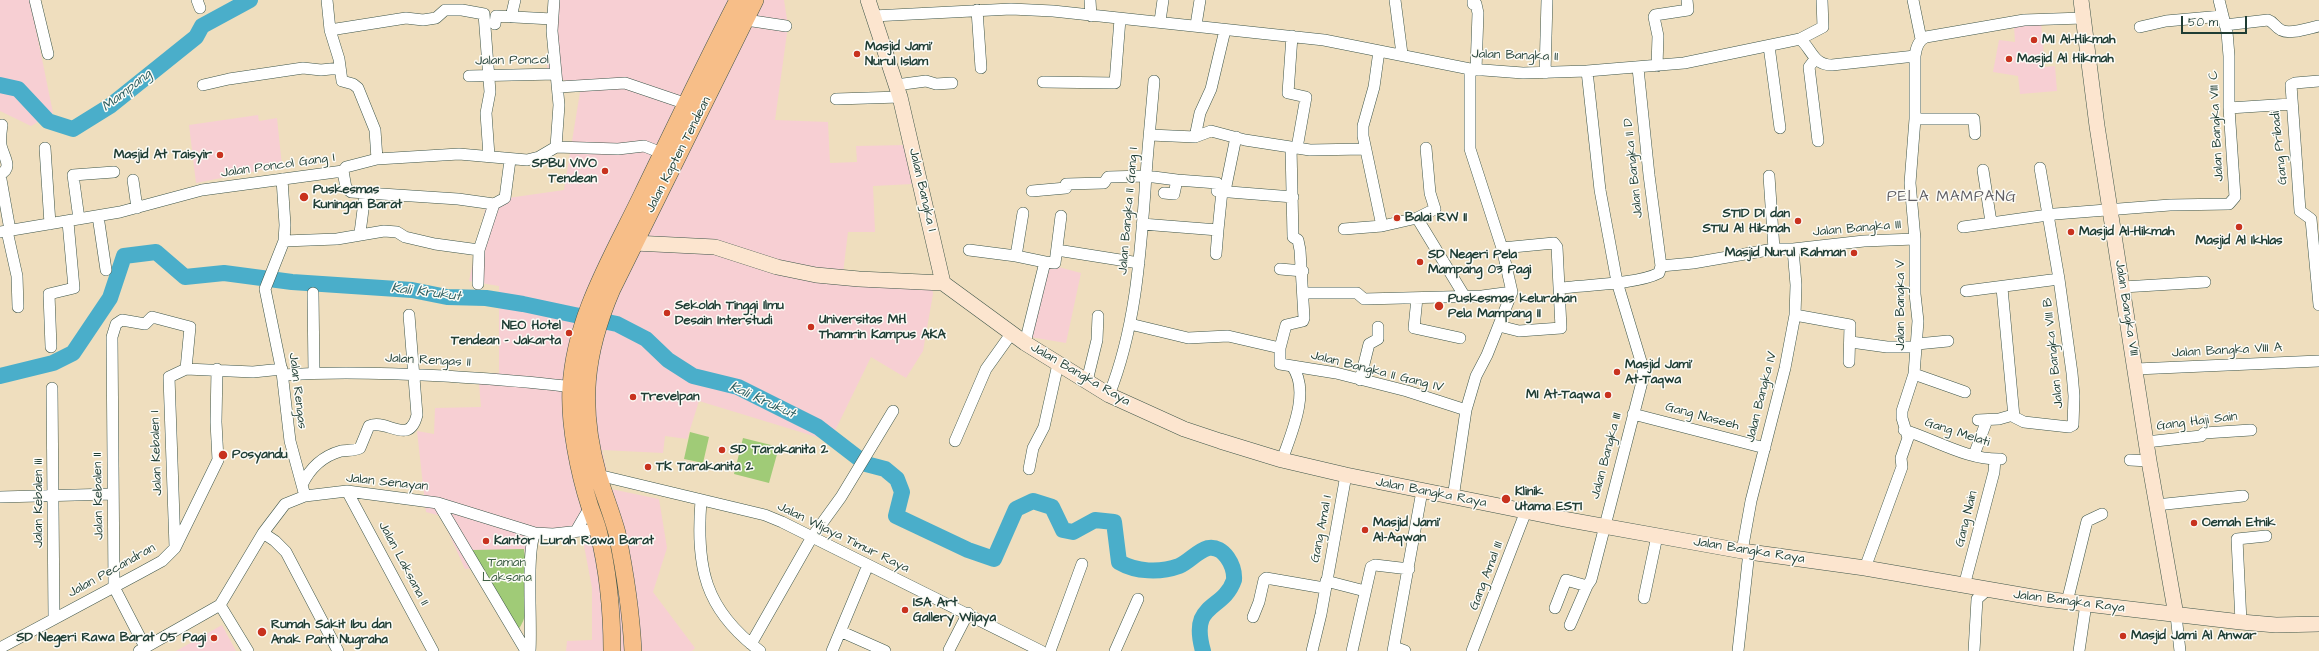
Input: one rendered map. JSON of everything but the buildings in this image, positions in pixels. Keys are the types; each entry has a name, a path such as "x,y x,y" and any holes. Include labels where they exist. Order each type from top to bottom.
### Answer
{"main road":[{"name":"Jalan Kapten Tendean","path":"596,308 598,282 738,0"},
{"name":"Jalan Kapten Tendean","path":"596,308 634,243 755,0"},
{"path":"596,308 571,387 577,446 590,507 598,529 610,600 612,651"},
{"path":"588,333 586,405 590,435 598,475 616,532 627,587 633,651"}],"street":[{"path":"35,0 48,54"},
{"path":"327,0 330,30 342,81 353,84 358,88 375,130 377,159"},
{"path":"512,17 515,0"},
{"name":"Jalan Poncol","path":"554,0 552,19 556,74 559,87 556,146"},
{"name":"Jalan Bangka I","path":"868,0 898,91 943,283"},
{"path":"1090,0 1091,16"},
{"path":"1160,21 1163,0"},
{"path":"1196,25 1200,0"},
{"path":"1395,0 1402,54"},
{"path":"1453,498 1466,410 1476,376 1499,326 1512,292 1502,248 1470,149 1473,69 1478,13 1476,4 1473,4 1472,0"},
{"path":"1545,72 1547,0"},
{"path":"1658,66 1658,36 1654,17 1655,15 1688,10 1687,0"},
{"name":"Jalan Bangka II","path":"874,16 977,10 1029,9 1120,19 1160,21 1225,30 1324,40 1473,69 1545,72 1587,71 1658,66 1717,58 1800,39 1823,27 1824,19 1822,0"},
{"path":"1800,39 1815,59 1826,65 1915,56 1916,49 1921,39 1913,0"},
{"name":"Jalan Bangka VIII","path":"2081,0 2146,442 2176,615"},
{"name":"Jalan Bangka VIII C","path":"2111,210 2170,205 2229,204 2235,197 2229,108 2229,56 2219,0"},
{"path":"330,30 406,18 423,20 436,18 445,10 462,10 484,14 490,92 486,113 489,156"},
{"path":"977,10 981,68"},
{"path":"495,24 495,17 552,19"},
{"path":"1921,39 2024,20 2083,18"},
{"path":"1043,82 1115,83 1120,19"},
{"path":"746,20 786,26"},
{"path":"2140,27 2166,21 2223,20 2268,20 2272,21 2280,30 2287,31 2319,26"},
{"path":"1195,137 1200,113 1216,72 1225,30"},
{"path":"1130,324 1188,338 1228,336 1280,348 1286,325 1303,321 1303,271 1298,240 1293,237 1293,197 1294,147 1306,97 1288,93 1292,36"},
{"path":"1769,46 1780,128"},
{"path":"1380,51 1374,87 1363,126 1364,149 1382,226"},
{"name":"Jalan Bangka V","path":"1865,568 1902,467 1901,458 1908,438 1904,430 1902,411 1914,374 1917,345 1916,239 1910,183 1915,119 1915,56"},
{"path":"1815,59 1809,67 1818,141"},
{"path":"203,85 229,79 303,68 321,70 340,68"},
{"name":"Jalan Bangka II D","path":"1638,68 1649,182 1661,266"},
{"name":"Jalan Bangka III","path":"1570,625 1591,580 1643,378 1643,368 1617,282 1600,190 1587,71"},
{"name":"Jalan Poncol","path":"469,76 524,76 556,74"},
{"path":"836,99 898,91 926,81 936,84 952,83"},
{"path":"1150,135 1154,81"},
{"path":"2292,104 2292,84 2319,81"},
{"path":"559,87 625,83 687,104"},
{"name":"Gang Pribadi","path":"2229,108 2292,104 2300,211 2311,219 2319,298"},
{"path":"1915,119 1974,119 1975,134"},
{"path":"2,125 1,145 8,165 6,170 0,174 6,231 16,272 18,307"},
{"name":"Jalan Bangka II Gang I","path":"1109,394 1118,372 1130,324 1139,263 1150,135 1195,137 1211,131 1310,150 1364,149"},
{"path":"1216,254 1223,191 1236,137"},
{"path":"556,146 618,149 644,146 662,153"},
{"name":"Jalan Poncol Gang I","path":"6,231 68,222 137,208 202,190 343,171 346,167 377,159 459,154 489,156 510,160 534,159 556,146"},
{"path":"45,148 50,224"},
{"path":"1344,228 1382,226 1417,218 1435,209 1430,193 1426,148"},
{"path":"343,171 348,191 365,194 452,198 494,204 505,198 510,160"},
{"name":"Jalan Bangka VIII B","path":"2013,415 2024,422 2053,427 2069,427 2073,425 2074,402 2072,373 2059,279 2040,168"},
{"path":"1983,170 1991,222"},
{"path":"79,219 73,175 114,172"},
{"path":"1032,191 1066,188 1066,184 1075,183 1104,183 1108,177 1146,176 1217,183 1217,191 1293,197"},
{"path":"1769,176 1774,249"},
{"path":"282,179 285,225 284,240 337,239 360,233 397,232 405,237 435,244 479,250"},
{"path":"133,180 137,208"},
{"path":"1164,193 1174,194 1177,180"},
{"path":"360,233 365,194"},
{"path":"478,284 479,250 494,204"},
{"path":"1963,228 1991,222 2111,210"},
{"path":"1016,256 1023,213"},
{"path":"98,216 106,270"},
{"path":"969,250 1055,263 1061,216"},
{"path":"1417,218 1465,297"},
{"path":"51,347 48,294 74,288 68,222"},
{"path":"1142,224 1218,230"},
{"name":"Jalan Bangka III","path":"1661,266 1694,264 1774,249 1793,249 1864,240 1916,239"},
{"name":"Jalan Rengas","path":"284,240 265,289 282,372 290,442 304,490"},
{"path":"634,243 715,247 777,267 816,275 859,279 943,283"},
{"path":"1499,326 1519,331 1561,328 1561,288 1557,247 1554,243 1502,248"},
{"name":"Jalan Bangka IV","path":"1738,651 1745,551 1751,501 1783,375 1795,315 1796,286 1793,249"},
{"path":"1057,250 1139,263"},
{"path":"1025,343 1045,262"},
{"path":"1561,288 1617,282 1653,276 1659,273 1661,266"},
{"path":"1280,269 1303,271"},
{"name":"Jalan Bangka VIII B","path":"1966,291 2002,288 2059,279"},
{"path":"2123,287 2205,282"},
{"name":"Jalan Bangka Raya","path":"943,283 1011,334 1087,382 1109,394 1184,429 1282,460 1453,498 1657,536 1745,551 1865,568 1986,591 2241,622 2276,625 2319,624"},
{"path":"1974,455 1983,420 2013,415 2002,288"},
{"path":"1304,293 1357,293 1364,299 1465,297 1512,292"},
{"path":"313,293 314,373"},
{"path":"1417,298 1414,328 1460,338"},
{"path":"2319,298 2319,305"},
{"path":"304,490 309,472 326,458 343,451 360,448 368,426 376,425 402,430 410,429 415,424 417,415 410,315"},
{"path":"1795,315 1850,326 1851,342 1849,362"},
{"path":"1087,382 1097,340 1098,316"},
{"name":"Jalan Kebalen II","path":"142,649 114,587 112,337 116,324 119,321 145,324 152,318 190,327 186,369"},
{"path":"1360,380 1369,344 1378,339 1378,327"},
{"path":"955,441 986,369 1011,334"},
{"path":"1851,342 1887,347 1948,341"},
{"name":"Jalan Bangka II Gang IV","path":"1280,348 1280,364 1314,369 1360,380 1466,410"},
{"name":"Jalan Bangka VIII A","path":"2136,369 2319,361"},
{"path":"1029,469 1033,448 1044,427 1058,364"},
{"path":"1282,460 1295,423 1301,385 1292,366"},
{"name":"Jalan Rengas II","path":"186,369 217,369 253,372 415,374 541,383 571,387"},
{"name":"Jalan Kebalen I","path":"175,548 169,377 186,369"},
{"name":"Jalan Pecandran","path":"0,648 162,561 175,548 218,460 216,422 217,369"},
{"path":"1914,374 1965,392"},
{"name":"Jalan Kebalen III","path":"52,388 54,618"},
{"path":"701,500 698,534 704,577 710,595 723,616 756,648 812,537 868,454 893,411"},
{"name":"Gang Naseeh","path":"1633,414 1765,448"},
{"name":"Gang Melati","path":"1904,430 1974,455 1998,459"},
{"name":"Gang Haji Sain","path":"2146,442 2201,436 2204,433 2251,430"},
{"name":"Gang Nain","path":"1964,586 1998,459"},
{"path":"2130,460 2149,461"},
{"name":"Jalan Wijaya Timur Raya","path":"598,475 764,515 812,537 934,599 968,613 1041,651"},
{"name":"Gang Amal I","path":"1312,651 1321,614 1346,475"},
{"name":"Jalan Senayan","path":"142,649 220,605 263,533 285,504 304,490 347,491 438,503 535,533 553,534 598,529"},
{"name":"Jalan Laksana II","path":"347,491 433,651"},
{"path":"1397,650 1422,491"},
{"path":"0,497 113,494"},
{"path":"2156,505 2243,496"},
{"path":"438,503 526,651"},
{"path":"576,531 590,507"},
{"name":"Gang Amal III","path":"1472,651 1526,511"},
{"path":"2067,602 2087,521 2102,514"},
{"path":"263,533 275,541 286,552 338,651"},
{"path":"530,651 532,632 531,549 535,533"},
{"path":"1644,598 1657,536"},
{"path":"2241,622 2237,539 2266,536"},
{"path":"1050,651 1082,564"},
{"path":"832,651 842,632 868,565"},
{"path":"1352,651 1365,591 1373,565 1409,570"},
{"path":"1253,617 1259,602 1264,580 1266,578 1365,591"},
{"path":"1555,608 1566,580 1587,586"},
{"path":"1974,651 1977,600 1986,591"},
{"path":"1116,651 1138,600"},
{"path":"2079,651 2086,604"},
{"path":"220,605 248,651"},
{"path":"949,650 968,613"},
{"path":"2176,615 2180,651"},
{"path":"842,632 885,651"}],"shaded area":[{"path":"0,0 30,0 53,113 31,126 0,111"},
{"path":"550,0 784,0 788,26 775,120 828,122 830,163 857,162 856,146 907,145 913,184 873,186 875,232 848,232 843,273 931,277 933,294 923,351 906,378 871,357 830,441 699,401 687,439 665,436 663,453 602,450 611,489 659,499 667,548 653,592 695,648 692,651 566,651 567,641 592,640 592,588 582,535 538,540 525,565 465,569 441,516 426,512 417,431 434,434 435,408 481,407 478,373 499,373 499,286 469,281 487,201 564,190 581,86 547,74"},
{"path":"2041,22 2045,67 2055,66 2057,91 2020,94 2018,76 1993,72 1999,40 2015,42 2014,25"},
{"path":"258,115 259,121 277,118 282,166 196,183 189,125"},
{"path":"1047,264 1081,273 1066,343 1030,337"},
{"name":"SD Negeri Rawa Barat 05 Pagi","path":"222,625 236,651 176,651"}],"green space":[{"path":"690,432 709,437 703,463 684,459"},
{"path":"743,438 779,447 769,483 734,474"},
{"name":"Taman Laksana","path":"524,549 528,580 528,602 523,622 518,630 472,550"}],"waterway":[{"name":"Mampang","path":"0,85 18,89 48,121 73,129 110,106 196,37 202,26 250,0"},
{"name":"Kali Krukut","path":"0,376 53,363 73,353 110,298 124,256 156,252 185,277 224,273 292,282 412,290 447,297 486,298 523,304 617,324 646,339 668,360 693,376 738,387 818,427 866,464 885,469 897,479 902,492 896,516 968,550 994,559 1016,509 1033,501 1052,507 1063,530 1073,532 1095,520 1114,522 1119,562 1140,570 1164,570 1172,568 1183,564 1204,549 1214,548 1219,550 1224,553 1230,563 1233,569 1234,580 1223,598 1209,609 1200,623 1200,635 1203,651"}],"place":[{"name":"MI Al-Hikmah","path":"2034,40"},
{"name":"Masjid Jami' Nurul Islam","path":"857,54"},
{"name":"Masjid Al Hikmah","path":"2009,59"},
{"name":"Masjid At Taisyir","path":"220,155"},
{"name":"SPBU VIVO Tendean","path":"605,171"},
{"name":"Puskesmas Kuningan Barat","path":"304,197"},
{"name":"Balai RW II","path":"1397,218"},
{"name":"STID DI dan STIU Al Hikmah","path":"1798,221"},
{"name":"Masjid Al Ikhlas","path":"2239,227"},
{"name":"Masjid Al-Hikmah","path":"2071,232"},
{"name":"Masjid Nurul Rahman","path":"1854,253"},
{"name":"SD Negeri Pela Mampang 03 Pagi","path":"1420,262"},
{"name":"Puskesmas kelurahan Pela Mampang II","path":"1439,306"},
{"name":"Sekolah Tinggi Ilmu Desain Interstudi","path":"667,313"},
{"name":"Universitas MH Thamrin Kampus AKA","path":"811,327"},
{"name":"NEO Hotel Tendean - Jakarta","path":"569,333"},
{"name":"Masjid Jami' At-Taqwa","path":"1617,372"},
{"name":"MI At-Taqwa","path":"1608,395"},
{"name":"Trevelpan","path":"633,397"},
{"name":"SD Tarakanita 2","path":"722,450"},
{"name":"Posyandu","path":"223,455"},
{"name":"TK Tarakanita 2","path":"648,467"},
{"name":"Klinik Utama ESTI","path":"1506,499"},
{"name":"Oemah Etnik","path":"2194,523"},
{"name":"Masjid Jami' Al-Aqwan","path":"1365,530"},
{"name":"Kantor Lurah Rawa Barat","path":"486,541"},
{"name":"ISA Art Gallery Wijaya","path":"905,610"},
{"name":"Rumah Sakit Ibu dan Anak Panti Nugraha","path":"262,632"},
{"name":"Masjid Jami Al Anwar","path":"2123,636"},
{"name":"SD Negeri Rawa Barat 05 Pagi","path":"214,638"}],"district":[{"name":"PELA MAMPANG","path":"1952,198"}]}
